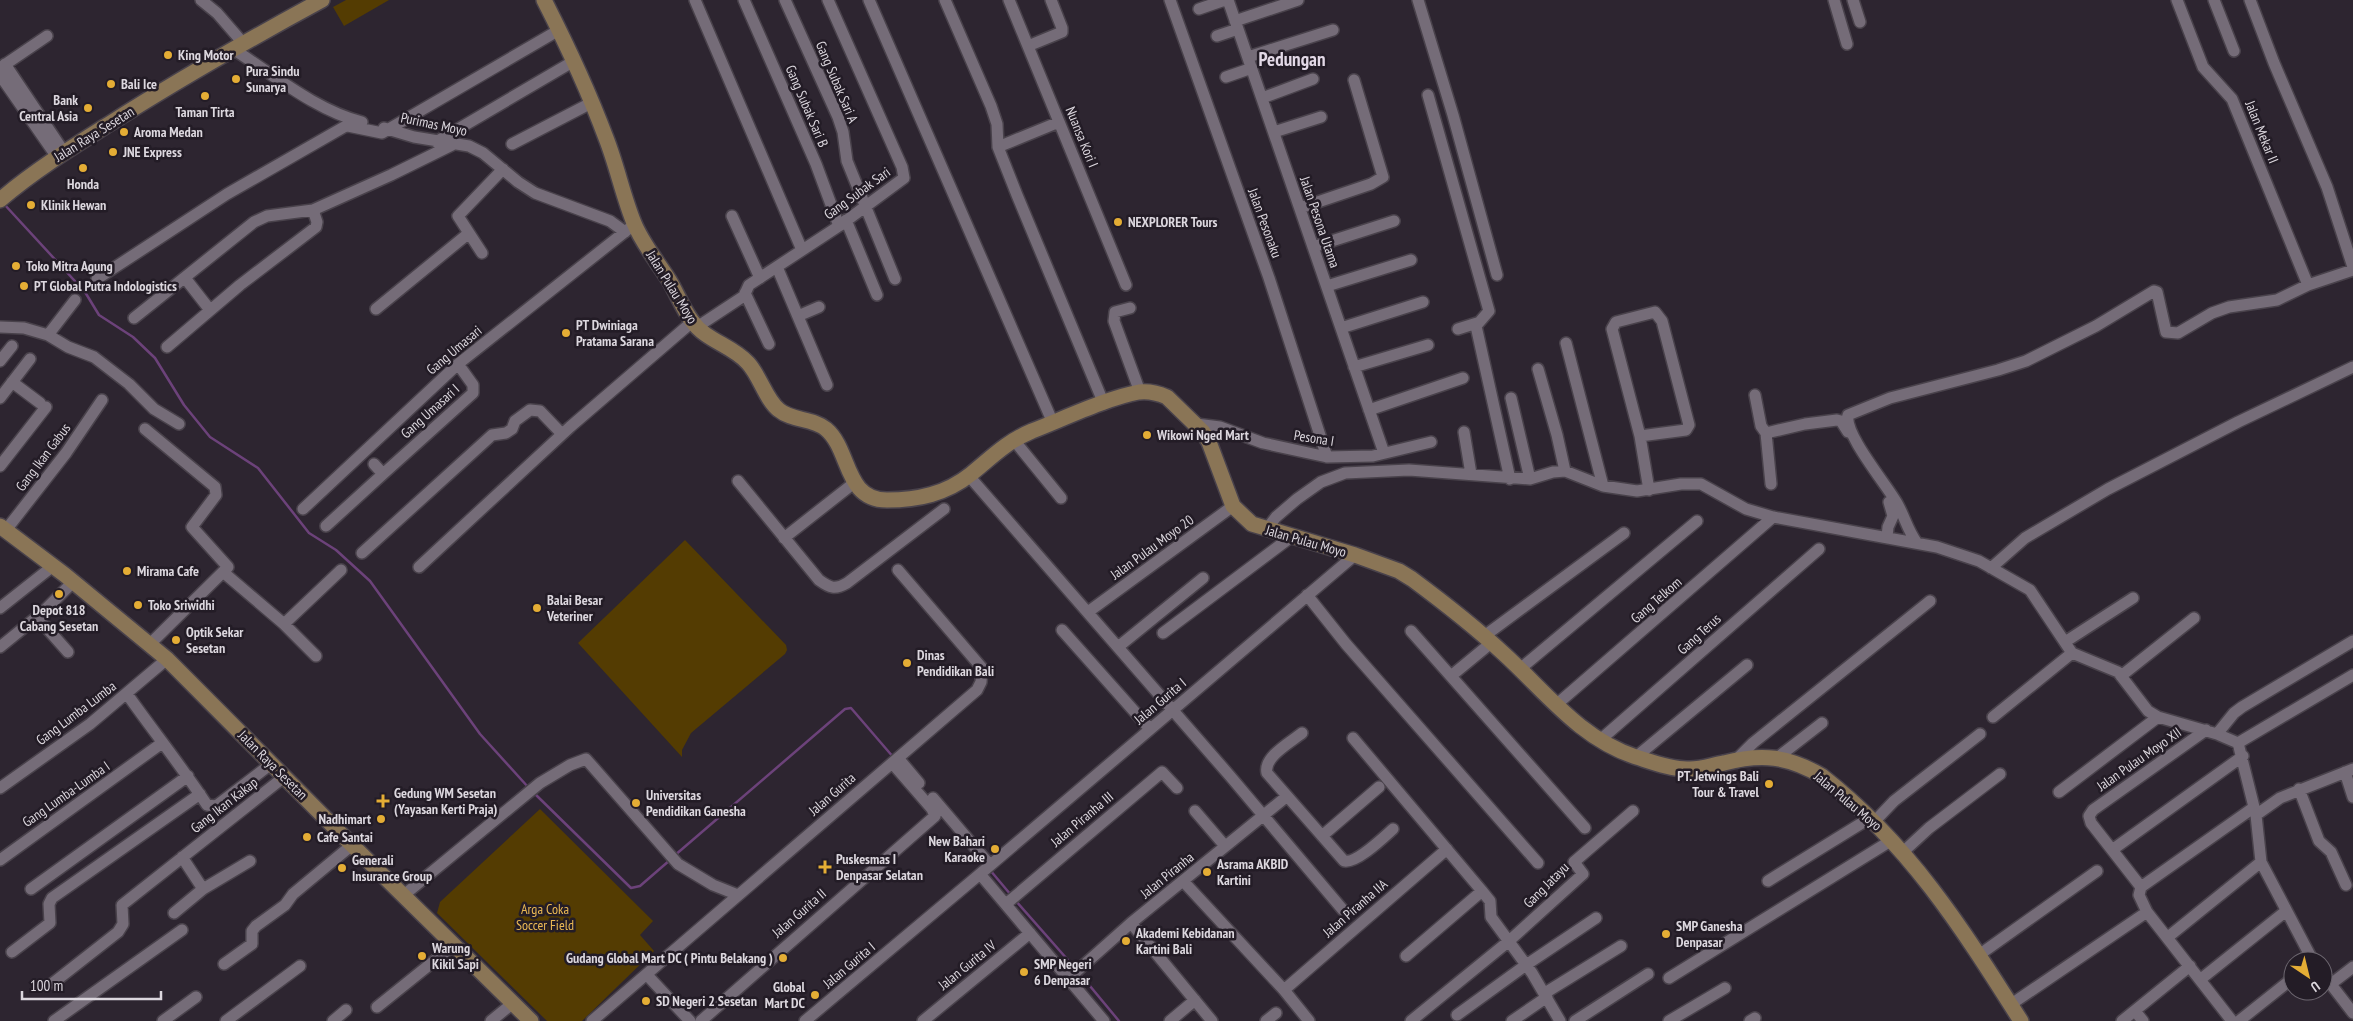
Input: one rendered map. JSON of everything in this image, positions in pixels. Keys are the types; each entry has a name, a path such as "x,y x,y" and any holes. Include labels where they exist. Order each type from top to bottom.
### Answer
{"street":[{"name":"Purimas Moyo","path":"201,0 217,13 238,46 342,117 436,142 469,146 535,193 630,228"},
{"name":"Jalan Raya Sesetan","path":"2,198 30,174 142,103 238,46 322,0"},
{"name":"Jalan Pulau Moyo","path":"544,0 593,102 613,155 630,228 700,323 744,358 762,382 776,408 782,413 817,424 827,430 835,439 854,483 873,499 922,498 945,491 969,476 1013,439 1053,422 1140,392 1153,392 1166,397 1196,424 1209,442 1233,506 1252,524 1266,530 1355,555 1399,571 1412,579 1487,640 1520,669 1556,705 1599,741 1636,757 1687,770 1756,756 1777,758 1808,768 1822,776 1892,840 1940,896 2021,1021"},
{"path":"695,0 802,250"},
{"name":"Gang Subak Sari B","path":"744,0 816,164 877,295"},
{"name":"Gang Subak Sari A","path":"785,0 838,117 843,132 847,161 895,279"},
{"name":"Gang Subak Sari","path":"419,567 562,434 700,323 745,293 748,286 897,185 904,176 828,0"},
{"path":"869,0 1053,422"},
{"path":"945,0 994,115 997,124 998,147 1104,404"},
{"name":"Nuansa Kori I","path":"1010,0 1126,286"},
{"path":"1028,46 1062,32 1051,0"},
{"name":"Jalan Pesonaku","path":"1170,0 1269,278 1327,457"},
{"path":"1199,9 1227,0"},
{"name":"Jalan Pesona Utama","path":"1227,0 1384,453"},
{"path":"1217,36 1237,25 1298,0"},
{"path":"1418,0 1453,115 1497,275"},
{"path":"1834,0 1847,44"},
{"path":"1853,0 1860,22"},
{"name":"Jalan Mekar II","path":"2177,0 2203,67 2232,99 2308,283"},
{"path":"2214,0 2234,51"},
{"path":"1912,535 1899,506 1879,479 1854,437 1848,421 1848,415 1890,398 2026,361 2096,326 2154,291 2157,292 2166,332 2172,333 2189,328 2212,313 2229,307 2277,300 2308,283 2353,268 2327,187 2278,72 2250,0"},
{"path":"97,280 227,194 344,127 348,126 380,133 559,30"},
{"path":"1248,57 1333,30"},
{"path":"47,36 2,69 61,155"},
{"path":"436,142 574,62"},
{"path":"1226,77 1252,68"},
{"path":"1262,98 1313,79"},
{"path":"1300,208 1371,184 1383,177 1354,80"},
{"path":"1428,95 1489,311 1477,323 1458,329"},
{"path":"512,144 593,102"},
{"path":"1274,132 1321,117"},
{"path":"998,147 1059,122"},
{"path":"134,318 254,222 267,216 312,210 392,176 452,144"},
{"path":"482,253 458,216 503,169"},
{"path":"167,346 316,227 318,222 312,210"},
{"path":"732,216 760,278"},
{"path":"1313,247 1394,221"},
{"name":"Gang Umasari","path":"303,509 458,364 630,228"},
{"path":"376,309 469,233"},
{"path":"1327,286 1412,260"},
{"path":"777,267 827,385"},
{"path":"185,278 210,310"},
{"path":"745,293 769,344"},
{"path":"48,335 74,300"},
{"path":"1341,328 1423,302"},
{"path":"798,316 819,307"},
{"path":"1130,308 1116,312 1114,322 1140,392"},
{"path":"1640,436 1686,430 1689,422 1662,321 1655,312 1616,322 1612,326 1640,436 1649,490"},
{"path":"1477,323 1478,343 1510,479"},
{"path":"0,327 24,328 48,335 68,347 94,357 106,365 164,417 179,424"},
{"path":"1566,343 1603,486"},
{"path":"1354,366 1428,345"},
{"path":"0,361 12,346"},
{"path":"0,398 30,359"},
{"name":"Gang Umasari I","path":"326,526 473,393 473,385 458,364"},
{"path":"1991,568 2032,533 2108,489 2238,422 2353,367"},
{"path":"1538,369 1557,435 1564,472"},
{"path":"1369,410 1464,378"},
{"path":"0,466 43,405 12,382"},
{"path":"1755,396 1761,426 1766,433 1771,484"},
{"path":"1511,398 1530,479"},
{"name":"Gang Ikan Gabus","path":"3,528 66,453 102,400"},
{"path":"362,553 492,435 506,433 512,429 516,421 530,410 540,411 562,434"},
{"path":"1766,433 1805,424 1842,421 1875,482 1891,504 1893,516 1887,533"},
{"name":"Pesona I","path":"1196,424 1220,427 1263,444 1327,457 1350,458 1384,453 1430,442"},
{"path":"145,429 217,490 216,495 192,527 228,567 150,644"},
{"path":"1464,432 1471,474"},
{"path":"1013,439 1062,498"},
{"path":"374,464 383,474"},
{"path":"1266,530 1276,517 1297,499 1321,482 1345,472 1409,470 1471,474 1510,479 1530,479 1552,472 1564,472 1603,486 1621,490 1649,490 1680,484 1702,484 1746,509 1773,517 1912,535 1953,551 1991,568 2030,590 2072,653 2125,673 2148,710 2158,717 2206,730 2238,743 2259,811 2261,862 2308,951"},
{"path":"969,476 1173,710 1343,910"},
{"path":"738,481 819,580 831,588 837,588 944,509"},
{"path":"784,538 854,483"},
{"name":"Jalan Pulau Moyo 20","path":"1088,612 1233,506"},
{"name":"Gang Telkom","path":"1556,705 1773,517"},
{"path":"1520,669 1698,521"},
{"name":"Jalan Raya Sesetan","path":"3,528 53,566 167,659 531,1021"},
{"path":"1451,676 1487,640 1624,534"},
{"path":"1163,633 1290,537"},
{"name":"Gang Terus","path":"1599,741 1819,549"},
{"name":"Jalan Gurita I","path":"805,1021 1355,555"},
{"path":"0,608 53,566"},
{"path":"284,624 342,570"},
{"name":"Jalan Gurita","path":"592,1021 977,690 983,673 982,668 898,570"},
{"path":"223,572 284,624 316,656"},
{"path":"1118,647 1204,578"},
{"path":"0,647 37,617 73,582"},
{"path":"1307,595 1346,644 1538,863"},
{"path":"2065,642 2133,598"},
{"path":"1736,760 1753,743 1930,601"},
{"path":"37,617 68,652"},
{"path":"2125,673 2194,618"},
{"path":"1062,630 1150,729"},
{"path":"1411,631 1585,828"},
{"path":"2217,734 2234,713 2242,707 2353,641"},
{"path":"1993,717 2072,653"},
{"name":"Gang Lumba Lumba","path":"0,788 90,724 167,659"},
{"path":"1636,757 1747,665"},
{"path":"2238,743 2353,675"},
{"path":"127,694 162,743 174,755 207,805 216,806 271,764"},
{"path":"2059,792 2158,717"},
{"path":"1777,758 1822,723"},
{"name":"Jalan Pulau Moyo XII","path":"2112,850 2091,823 2090,812 2206,730"},
{"path":"1302,733 1270,760 1266,768 1267,773 1286,797 1344,861 1348,862 1357,858 1393,829"},
{"path":"1768,881 1872,820 1980,734"},
{"path":"1353,738 1490,901 1491,917 1526,964 1560,1021"},
{"name":"Gang Lumba-Lumba I","path":"0,860 162,743"},
{"path":"2141,887 2112,850 2243,756"},
{"path":"404,895 540,783 570,765 586,759 678,864 713,885 738,895"},
{"path":"895,760 1011,900 1030,933 1070,977 1104,1021"},
{"path":"2232,1021 2147,912 2139,895 2141,887 2259,811 2300,789 2349,770 2353,797"},
{"name":"Jalan Piranha III","path":"1011,900 1162,772 1177,788"},
{"path":"1903,852 1929,828 2000,774"},
{"path":"31,889 188,776"},
{"name":"Gang Ikan Kakap","path":"54,983 112,938 123,924 122,905 284,777"},
{"path":"1322,836 1379,787"},
{"path":"2300,789 2319,841 2331,852 2346,885"},
{"path":"12,952 50,923 49,904 52,898 200,794"},
{"name":"Jalan Piranha","path":"1070,977 1131,923 1286,797"},
{"name":"Jalan Gurita II","path":"701,1021 809,924 931,821 935,816 929,800"},
{"path":"1195,811 1225,846"},
{"name":"Gang Jatayu","path":"1509,941 1583,874 1574,862 1633,811"},
{"path":"1669,978 1892,840"},
{"path":"224,964 252,944 252,931 256,926 285,905 299,889 352,845"},
{"name":"Jalan Piranha IIA","path":"1284,990 1447,849"},
{"path":"182,856 203,889"},
{"path":"174,913 203,889 250,861"},
{"path":"2168,937 2261,862"},
{"path":"1979,955 2096,872"},
{"path":"1183,881 1284,990 1309,1021"},
{"path":"1406,956 1482,891"},
{"path":"2201,979 2286,911"},
{"path":"2010,1005 2147,912"},
{"path":"1457,1015 1526,964 1596,918"},
{"path":"1131,923 1212,1021"},
{"path":"54,1021 182,930"},
{"name":"Jalan Gurita IV","path":"923,1021 1030,933"},
{"path":"1411,1021 1509,941"},
{"path":"377,1007 454,945"},
{"path":"1512,1021 1546,995 1621,946"},
{"path":"226,1021 300,966"},
{"path":"2122,1021 2190,966"},
{"path":"2333,982 2353,966"},
{"path":"1575,1021 1648,974"},
{"path":"647,975 690,1021"},
{"path":"2239,1021 2283,986"},
{"path":"2333,987 2353,1013"},
{"path":"1670,1021 1725,988"},
{"path":"163,1021 196,997"},
{"path":"1170,1021 1195,1000"},
{"path":"491,1021 513,1003"},
{"path":"333,1021 346,1010"},
{"path":"2135,1011 2144,1021"},
{"path":"1266,1021 1276,1013"}],"green space":[{"path":"346,0 389,0 344,26 333,7"},
{"path":"685,540 786,645 787,650 785,654 691,733 682,750 682,757 578,643"},
{"name":"Arga Coka Soccer Field","path":"540,809 653,921 640,935 654,951 582,1021 547,1021 437,913 440,902"}],"waterway":[{"path":"4,204 85,292 99,315 133,337 155,358 184,405 210,437 258,468 309,533 336,550 370,581 480,734 528,787"},
{"path":"674,856 845,709 851,708 894,758"},
{"path":"534,793 631,888 640,886 670,860"},
{"path":"990,870 1011,895"},
{"path":"1016,901 1075,968"},
{"path":"1080,974 1119,1021"}],"place":[{"name":"King Motor","path":"168,55"},
{"name":"Pura Sindu Sunarya","path":"236,79"},
{"name":"Bali Ice","path":"111,84"},
{"name":"Taman Tirta","path":"205,96"},
{"name":"Bank Central Asia","path":"88,108"},
{"name":"Aroma Medan","path":"124,132"},
{"name":"JNE Express","path":"113,152"},
{"name":"Honda","path":"83,168"},
{"name":"Klinik Hewan","path":"31,205"},
{"name":"NEXPLORER Tours","path":"1118,222"},
{"name":"Toko Mitra Agung","path":"16,266"},
{"name":"PT Global Putra Indologistics","path":"24,286"},
{"name":"PT Dwiniaga Pratama Sarana","path":"566,333"},
{"name":"Wikowi Nged Mart","path":"1147,435"},
{"name":"Mirama Cafe","path":"127,571"},
{"name":"Depot 818 Cabang Sesetan","path":"59,594"},
{"name":"Toko Sriwidhi","path":"138,605"},
{"name":"Balai Besar Veteriner","path":"537,608"},
{"name":"Optik Sekar Sesetan","path":"176,640"},
{"name":"Dinas Pendidikan Bali","path":"907,663"},
{"name":"PT. Jetwings Bali Tour & Travel","path":"1769,784"},
{"name":"Gedung WM Sesetan (Yayasan Kerti Praja)","path":"383,801"},
{"name":"Universitas Pendidikan Ganesha","path":"636,803"},
{"name":"Nadhimart","path":"381,819"},
{"name":"Cafe Santai","path":"307,837"},
{"name":"New Bahari Karaoke","path":"995,849"},
{"name":"Puskesmas I Denpasar Selatan","path":"825,867"},
{"name":"Generali Insurance Group","path":"342,868"},
{"name":"Asrama AKBID Kartini","path":"1207,872"},
{"name":"SMP Ganesha Denpasar","path":"1666,934"},
{"name":"Akademi Kebidanan Kartini Bali","path":"1126,941"},
{"name":"Warung Kikil Sapi","path":"422,956"},
{"name":"Gudang Global Mart DC ( Pintu Belakang )","path":"783,958"},
{"name":"SMP Negeri 6 Denpasar","path":"1024,972"},
{"name":"Global Mart DC","path":"815,995"},
{"name":"SD Negeri 2 Sesetan","path":"646,1001"}],"district":[{"name":"Pedungan","path":"1292,59"}]}
